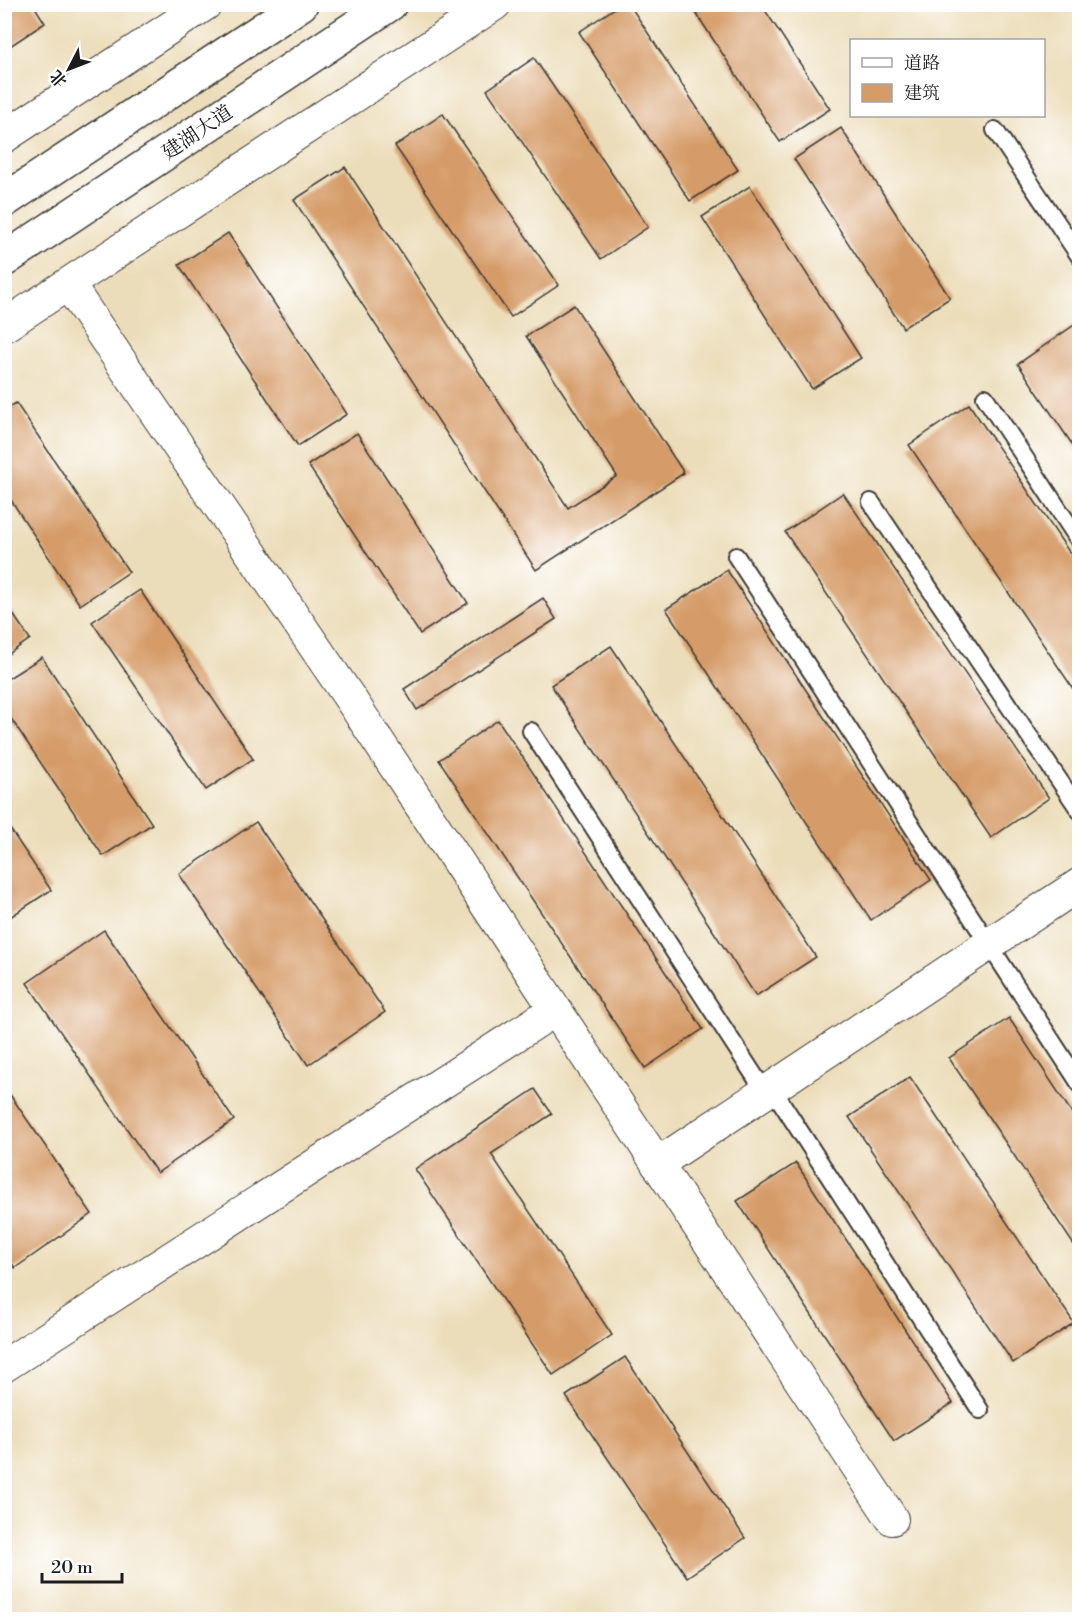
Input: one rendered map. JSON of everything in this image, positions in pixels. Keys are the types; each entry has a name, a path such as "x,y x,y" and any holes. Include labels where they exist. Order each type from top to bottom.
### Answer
{"main road":[{"path":"4,201 301,4"},
{"name":"建湖大道","path":"4,260 390,4"}],"street":[{"path":"4,137 206,4"},
{"path":"4,326 495,4"},
{"path":"68,284 351,700 892,1519"},
{"path":"657,1164 1080,884"},
{"path":"4,1366 555,1010"}],"lane":[{"path":"995,130 1080,257"},
{"path":"985,397 1080,542"},
{"path":"871,502 1080,811"},
{"path":"736,556 1080,1084"},
{"path":"531,731 980,1410"}],"building":[{"path":"4,4 33,4 45,23 4,50"},
{"path":"621,4 629,4 738,170 690,201 579,32"},
{"path":"690,4 761,4 830,109 780,142"},
{"path":"534,58 648,227 601,259 487,90"},
{"path":"443,114 559,285 511,317 395,146"},
{"path":"841,128 950,298 903,328 794,159"},
{"path":"345,167 568,508 617,476 526,336 574,305 684,473 536,570 294,200"},
{"path":"750,186 861,358 812,389 702,217"},
{"path":"228,233 347,414 298,446 179,265"},
{"path":"1080,321 1080,456 1018,364"},
{"path":"16,403 129,572 80,605 5,491 5,410"},
{"path":"969,404 1080,568 1080,699 909,445"},
{"path":"357,433 468,603 420,634 308,465"},
{"path":"843,493 1049,798 991,838 785,532"},
{"path":"727,570 931,880 871,920 666,609"},
{"path":"140,590 253,759 206,790 92,622"},
{"path":"543,598 556,619 417,710 404,689"},
{"path":"4,601 30,639 4,657"},
{"path":"611,646 816,957 756,996 551,685"},
{"path":"42,657 152,824 103,856 4,708 4,681"},
{"path":"498,720 703,1029 645,1068 439,760"},
{"path":"4,820 51,890 4,921"},
{"path":"256,822 385,1012 308,1065 179,874"},
{"path":"104,930 234,1120 157,1173 27,983"},
{"path":"1009,1018 1080,1125 1080,1254 949,1058"},
{"path":"910,1077 1074,1323 1013,1363 849,1117"},
{"path":"4,1086 92,1214 15,1268 4,1252"},
{"path":"535,1089 552,1114 491,1154 612,1335 553,1375 415,1169"},
{"path":"796,1163 953,1403 894,1441 737,1201"},
{"path":"625,1357 745,1538 687,1577 566,1396"}]}
